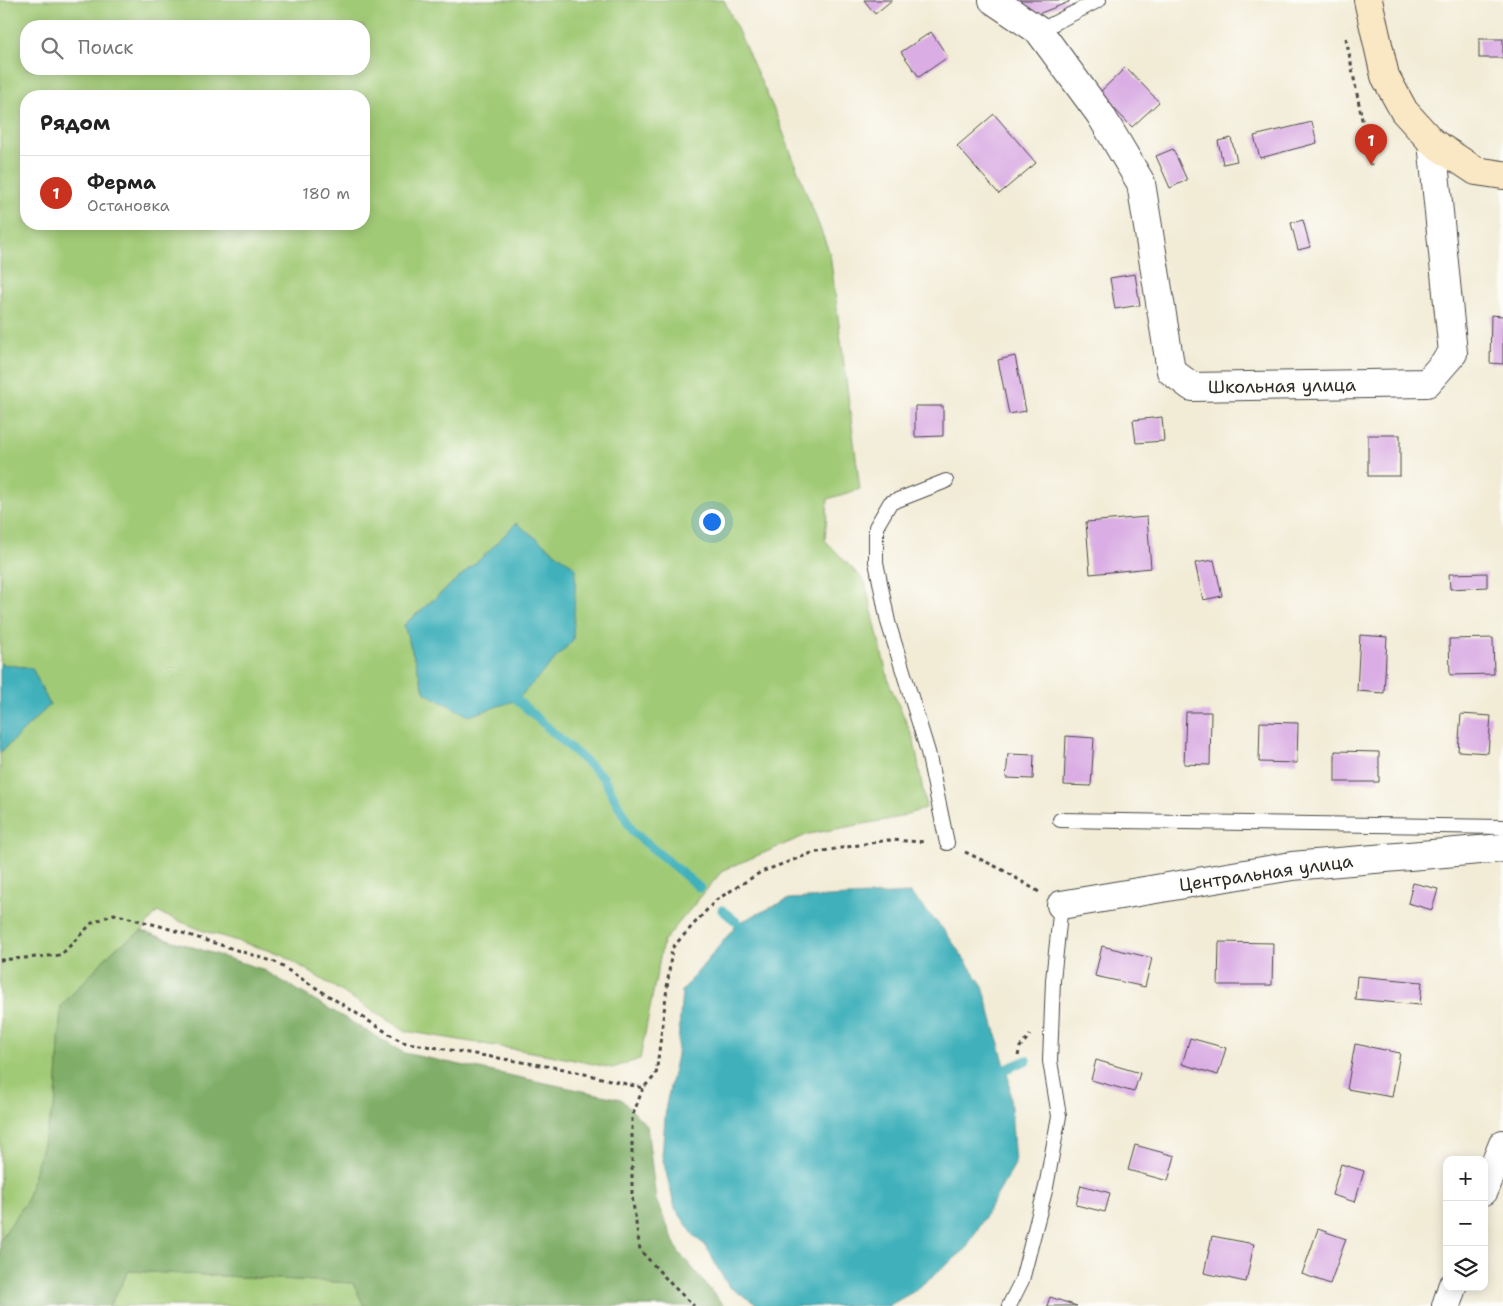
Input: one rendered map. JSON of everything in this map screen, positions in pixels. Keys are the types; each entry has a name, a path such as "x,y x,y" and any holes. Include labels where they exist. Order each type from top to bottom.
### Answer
{"main road":[{"path":"1368,0 1385,76 1404,111 1432,142 1476,171 1503,176"}],"street":[{"name":"Школьная улица","path":"993,0 1039,31 1100,114 1141,183 1170,371 1192,387 1427,383 1453,353 1432,142"},
{"name":"Центральная улица","path":"1061,905 1292,866 1503,848"},
{"path":"1488,1181 1503,1144"},
{"path":"1446,1306 1451,1291"}],"lane":[{"path":"1039,31 1100,0"},
{"path":"946,481 890,503 876,527 876,562 888,622 928,752 948,843"},
{"path":"1060,820 1503,827"},
{"path":"1009,1306 1022,1280 1046,1187 1059,1116 1050,1061 1053,980 1061,905"}],"path":[{"path":"1345,33 1371,165"},
{"path":"694,1306 640,1250 632,1196 632,1116 643,1088 656,1075 672,948 716,900 761,872 812,853 888,840 948,843 1001,869 1061,905"},
{"path":"0,960 61,955 92,923 114,914 160,926 275,962 402,1042 564,1068 643,1088"}],"green space":[{"path":"0,0 724,0 776,114 830,254 860,489 828,499 825,540 865,582 889,683 914,740 926,808 896,818 809,834 723,870 663,942 640,1059 612,1068 550,1055 405,1031 281,954 204,931 157,912 142,931 113,950 61,1006 56,1099 26,1202 0,1240 0,753 50,705 32,668 0,664","holes":["487,553 425,693 404,625"]},
{"path":"142,931 262,969 404,1053 621,1099 647,1126 656,1200 678,1251 724,1306 364,1306 353,1283 129,1271 109,1306 0,1306 0,1240 26,1202 56,1099 61,1006 113,950"},
{"path":"129,1271 353,1283 364,1306 109,1306"}],"water":[{"path":"516,523 576,568 573,640 517,700 469,716 425,693 404,625 487,553"},
{"path":"0,664 32,668 50,705 0,753"},
{"path":"910,893 944,930 983,986 1009,1080 1015,1164 966,1249 913,1292 888,1306 763,1306 756,1304 729,1287 706,1246 695,1237 675,1208 662,1156 666,1105 677,1055 682,991 738,923 789,899"}],"building":[{"path":"864,0 892,0 875,14"},
{"path":"1017,0 1069,0 1069,2 1025,19"},
{"path":"931,32 948,57 919,77 901,52"},
{"path":"1479,39 1503,39 1503,58 1479,58"},
{"path":"1126,67 1159,102 1132,127 1099,93"},
{"path":"994,114 1036,163 999,194 957,146"},
{"path":"1312,122 1317,143 1260,158 1254,136"},
{"path":"1231,138 1237,161 1223,164 1218,141"},
{"path":"1173,149 1187,180 1170,188 1156,156"},
{"path":"1303,220 1310,247 1298,250 1291,223"},
{"path":"1135,274 1140,305 1115,309 1110,278"},
{"path":"1491,315 1503,316 1503,364 1490,363"},
{"path":"1015,356 1026,411 1009,414 998,360"},
{"path":"915,406 943,406 943,436 915,437"},
{"path":"1162,417 1164,441 1136,443 1133,420"},
{"path":"1368,435 1400,435 1400,476 1368,476"},
{"path":"1147,517 1151,568 1090,574 1086,522"},
{"path":"1214,560 1222,596 1203,600 1195,563"},
{"path":"1487,573 1487,587 1450,589 1449,574"},
{"path":"1360,635 1387,637 1384,693 1357,691"},
{"path":"1493,638 1494,674 1450,675 1449,639"},
{"path":"1186,712 1211,712 1210,765 1184,764"},
{"path":"1461,714 1491,716 1488,753 1458,751"},
{"path":"1260,722 1298,723 1297,763 1259,762"},
{"path":"1066,736 1094,738 1091,786 1064,785"},
{"path":"1335,751 1379,752 1379,782 1335,782"},
{"path":"1008,754 1034,755 1033,779 1006,778"},
{"path":"1413,883 1438,889 1432,910 1408,903"},
{"path":"1219,942 1273,943 1272,985 1218,985"},
{"path":"1102,946 1152,958 1145,987 1095,976"},
{"path":"1357,976 1422,982 1420,1005 1355,999"},
{"path":"1190,1038 1226,1048 1218,1075 1182,1064"},
{"path":"1355,1044 1400,1053 1392,1097 1347,1089"},
{"path":"1096,1060 1140,1073 1134,1092 1091,1080"},
{"path":"1135,1145 1175,1156 1168,1181 1128,1170"},
{"path":"1341,1164 1364,1171 1355,1202 1332,1195"},
{"path":"1081,1185 1110,1193 1105,1212 1076,1205"},
{"path":"1318,1229 1346,1239 1330,1284 1302,1274"},
{"path":"1212,1236 1254,1244 1246,1282 1204,1273"},
{"path":"1050,1297 1077,1306 1047,1306"}],"waterway":[{"path":"517,700 603,777 633,832 700,888"},
{"path":"722,910 738,923"},
{"path":"1006,1069 1027,1060"}],"place":[{"name":"Ферма","path":"1371,165"}]}
